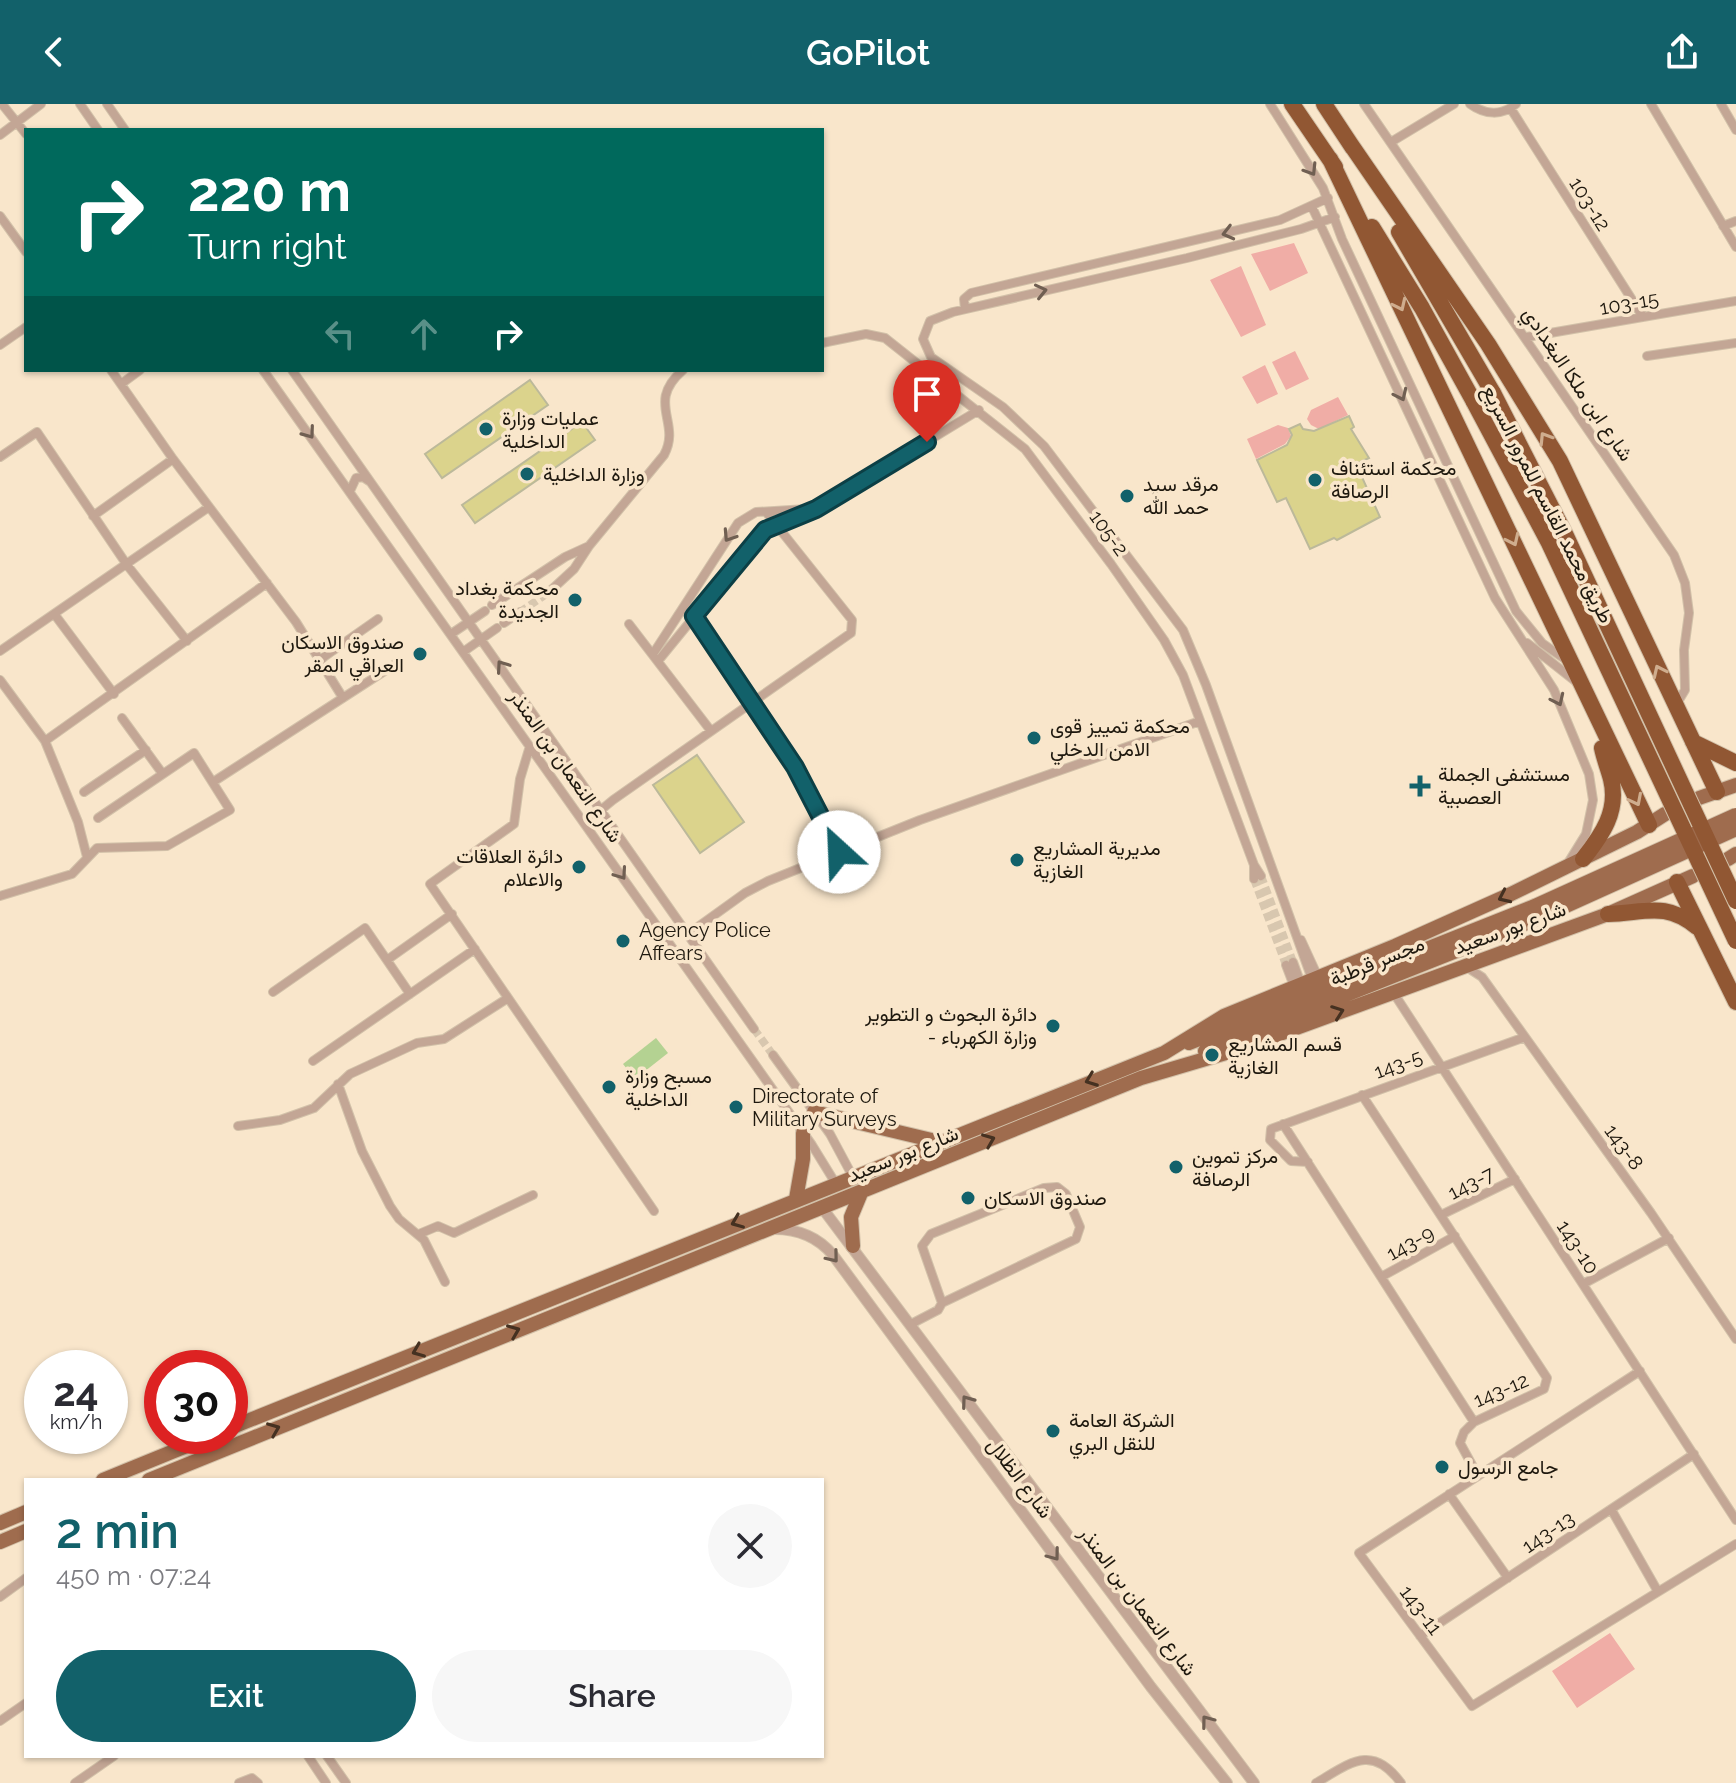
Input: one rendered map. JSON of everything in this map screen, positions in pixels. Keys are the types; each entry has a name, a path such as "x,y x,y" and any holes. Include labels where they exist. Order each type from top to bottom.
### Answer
{"highway":[{"name":"طريق محمد القاسم للمرور السريع","path":"1292,104 1330,159 1422,308 1549,543 1736,941"},
{"name":"طريق محمد القاسم للمرور السريع","path":"1324,104 1493,393 1566,536 1736,901"},
{"path":"1347,139 1488,344 1560,461 1675,705 1727,805"},
{"path":"1330,159 1651,832"},
{"path":"1583,859 1604,832 1613,802 1602,750 1602,730"},
{"path":"1693,742 1722,759 1736,763"},
{"path":"1677,882 1736,1002"},
{"path":"1608,914 1665,909 1683,916 1703,932"}],"main road":[{"path":"1699,798 1727,805 1736,785"},
{"name":"مجسر قرطبة","path":"1164,1053 1537,912 1727,805"},
{"name":"شارع بور سعيد","path":"248,1421 1164,1053 1208,1024 1395,946 1546,877 1566,875 1583,859 1651,832 1665,814"},
{"name":"مجسر قرطبة","path":"1164,1069 1736,829"},
{"path":"1665,864 1677,882"},
{"name":"شارع بور سعيد","path":"156,1478 1164,1069 1236,1050 1608,914 1693,876"},
{"path":"1577,925 1584,903"},
{"path":"814,1112 941,1142"},
{"path":"796,1199 802,1173 803,1133"},
{"path":"853,1246 851,1217 861,1193"},
{"path":"108,1478 167,1454"},
{"path":"0,1523 24,1513"},
{"path":"0,1542 24,1532"}],"street":[{"path":"2,104 24,131"},
{"path":"0,135 41,104"},
{"path":"80,104 97,128"},
{"path":"107,104 124,128"},
{"path":"1270,104 1328,198 1344,245 1516,611 1542,643 1571,663"},
{"name":"شارع ابن ملكا البغدادي","path":"1364,104 1666,540 1680,568 1689,613 1684,650 1685,690 1675,705"},
{"path":"1391,142 1454,104"},
{"path":"1470,104 1485,112 1499,113 1514,106"},
{"path":"1651,104 1736,247"},
{"path":"1721,104 1736,130"},
{"name":"103-12","path":"1514,106 1643,317"},
{"path":"965,309 964,299 971,293 1295,215 1328,198"},
{"path":"1312,207 1495,598 1554,690 1593,784 1586,834 1566,875"},
{"path":"1295,215 1301,229"},
{"path":"0,216 24,249"},
{"path":"1306,982 1308,950 1301,940 1202,673 1183,630 1044,446 1003,407 931,357 926,349 924,334 930,321 965,309 1301,229 1335,217"},
{"path":"1723,226 1736,221"},
{"path":"1122,258 1125,271"},
{"name":"103-15","path":"1527,337 1736,301"},
{"path":"0,345 24,328"},
{"name":"105-2","path":"824,343 866,334 885,338 979,410 1034,458 1103,551 1171,652 1258,877"},
{"path":"1647,356 1736,343"},
{"path":"112,372 321,659 343,698"},
{"path":"121,384 137,372"},
{"name":"شارع النعمان بن المنذر","path":"264,372 717,1010 836,1184"},
{"name":"شارع النعمان بن المنذر","path":"293,372 754,1029"},
{"path":"548,593 568,577 589,546 664,455 670,438 663,398 669,384 681,372"},
{"path":"656,657 694,616 756,538 776,524 823,504 979,410"},
{"path":"0,457 37,432 127,565 187,641"},
{"path":"93,516 173,459"},
{"path":"350,491 356,478 363,477 370,481"},
{"path":"656,657 738,523 751,514 795,511 823,504"},
{"path":"0,651 209,507"},
{"path":"585,823 849,636 852,620 766,512"},
{"path":"451,634 558,562 589,546"},
{"path":"558,562 568,577"},
{"path":"45,741 267,583"},
{"path":"463,652 520,612"},
{"path":"55,615 114,694"},
{"path":"694,616 809,790 839,852"},
{"path":"321,659 378,619"},
{"path":"629,624 711,731"},
{"path":"1515,632 1557,669 1581,685"},
{"path":"213,782 400,661"},
{"path":"0,680 45,741 78,822 87,857"},
{"path":"122,718 162,773"},
{"path":"688,934 752,888 932,816 1200,721"},
{"path":"530,746 520,779 514,824 430,884 654,1211"},
{"path":"84,792 146,750"},
{"path":"0,896 72,874 97,848 167,846 230,810 194,753 98,818"},
{"path":"387,960 452,914"},
{"path":"273,992 365,928 410,994"},
{"path":"313,1061 475,949"},
{"path":"1482,977 1485,959"},
{"path":"1290,964 1306,982"},
{"name":"143-8","path":"1465,966 1482,977 1669,1238 1736,1339"},
{"name":"143-10","path":"1393,992 1736,1520"},
{"path":"238,1126 280,1120 314,1108 338,1084 380,1058 417,1043 444,1039 508,998"},
{"path":"717,1010 733,999"},
{"name":"143-5","path":"1283,1124 1525,1037"},
{"path":"773,1055 838,1147 853,1177"},
{"path":"338,1084 362,1151 390,1206 397,1217 419,1234 445,1282"},
{"name":"143-12","path":"1283,1124 1474,1422 1544,1389 1547,1378 1362,1095"},
{"path":"1283,1124 1271,1129 1270,1140 1291,1161 1308,1162"},
{"name":"143-7","path":"1441,1215 1515,1179"},
{"path":"900,1347 942,1303 1076,1239 1080,1227 1066,1194 1057,1187 1044,1188 931,1234 922,1246 942,1303"},
{"path":"419,1234 438,1226 454,1233 533,1195"},
{"name":"شارع النعمان بن المنذر","path":"823,1209 1254,1783"},
{"name":"شارع الظلال","path":"764,1231 777,1229 800,1233 827,1248 1227,1783"},
{"name":"143-9","path":"1381,1277 1455,1236"},
{"path":"1583,1284 1669,1238"},
{"name":"143-11","path":"1640,1371 1359,1553 1472,1706 1736,1544"},
{"path":"1474,1422 1464,1432 1460,1443 1478,1476"},
{"name":"143-13","path":"1420,1636 1694,1454"},
{"path":"1449,1494 1508,1578"},
{"path":"1027,1518 1043,1505"},
{"path":"1611,1509 1657,1590"},
{"path":"1074,1582 1092,1569"},
{"path":"0,1597 24,1579"},
{"path":"0,1721 24,1704"},
{"path":"75,1783 111,1758"},
{"path":"309,1758 326,1783"},
{"path":"331,1758 346,1783"},
{"path":"1316,1783 1356,1760 1369,1759 1391,1769 1401,1783"},
{"path":"239,1783 252,1778 258,1783"}],"shaded area":[{"path":"1294,243 1308,273 1270,291 1251,254"},
{"path":"1241,266 1266,325 1241,337 1210,280"},
{"path":"1295,351 1309,379 1286,390 1272,362"},
{"path":"1265,365 1278,394 1257,404 1242,377"},
{"path":"1338,397 1348,415 1319,429 1311,425 1307,419 1311,410"},
{"path":"1278,425 1288,428 1291,436 1285,444 1256,459 1247,439"},
{"path":"656,1038 668,1053 635,1079 623,1064"},
{"path":"1610,1633 1635,1669 1577,1708 1552,1671"}],"building":[{"name":"عمليات وزارة الداخلية","path":"530,380 548,405 442,478 425,454"},
{"name":"محكمة استئناف الرصافة","path":"1349,416 1354,427 1351,429 1369,458 1356,464 1380,517 1337,540 1334,538 1310,549 1286,498 1277,502 1257,460 1287,445 1292,435 1289,429 1300,424 1303,429 1314,431"},
{"name":"وزارة الداخلية","path":"582,422 595,440 475,523 462,505"},
{"path":"697,755 744,822 700,853 653,785"}],"tunnel":[{"path":"520,612 548,593"},
{"path":"1261,876 1293,962"},
{"path":"1254,879 1286,965"},
{"path":"754,1029 773,1055"}],"place":[{"name":"عمليات وزارة الداخلية","path":"486,429"},
{"name":"وزارة الداخلية","path":"527,474"},
{"name":"محكمة استئناف الرصافة","path":"1315,480"},
{"name":"مرقد سيد حمد الله","path":"1127,496"},
{"name":"محكمة بغداد الجديدة","path":"575,600"},
{"name":"صندوق الاسكان العراقي المقر","path":"420,654"},
{"name":"محكمة تمييز قوى الامن الدخلي","path":"1034,738"},
{"name":"مستشفى الجملة العصبية","path":"1420,786"},
{"name":"مديرية المشاريع الغازية","path":"1017,860"},
{"name":"دائرة العلاقات والاعلام","path":"579,867"},
{"name":"Agency Police Affears","path":"623,941"},
{"name":"دائرة البحوث و التطوير - وزارة الكهرباء","path":"1053,1026"},
{"name":"قسم المشاريع الغازية","path":"1212,1055"},
{"name":"مسبح وزارة الداخلية","path":"609,1087"},
{"name":"Directorate of Military Surveys","path":"736,1107"},
{"name":"مركز تموين الرصافة","path":"1176,1167"},
{"name":"صندوق الاسكان","path":"968,1198"},
{"name":"الشركة العامة للنقل البري","path":"1053,1431"},
{"name":"جامع الرسول","path":"1442,1467"}],"route":[{"path":"839,852 795,767 694,616 765,530 816,509 927,442"}]}
